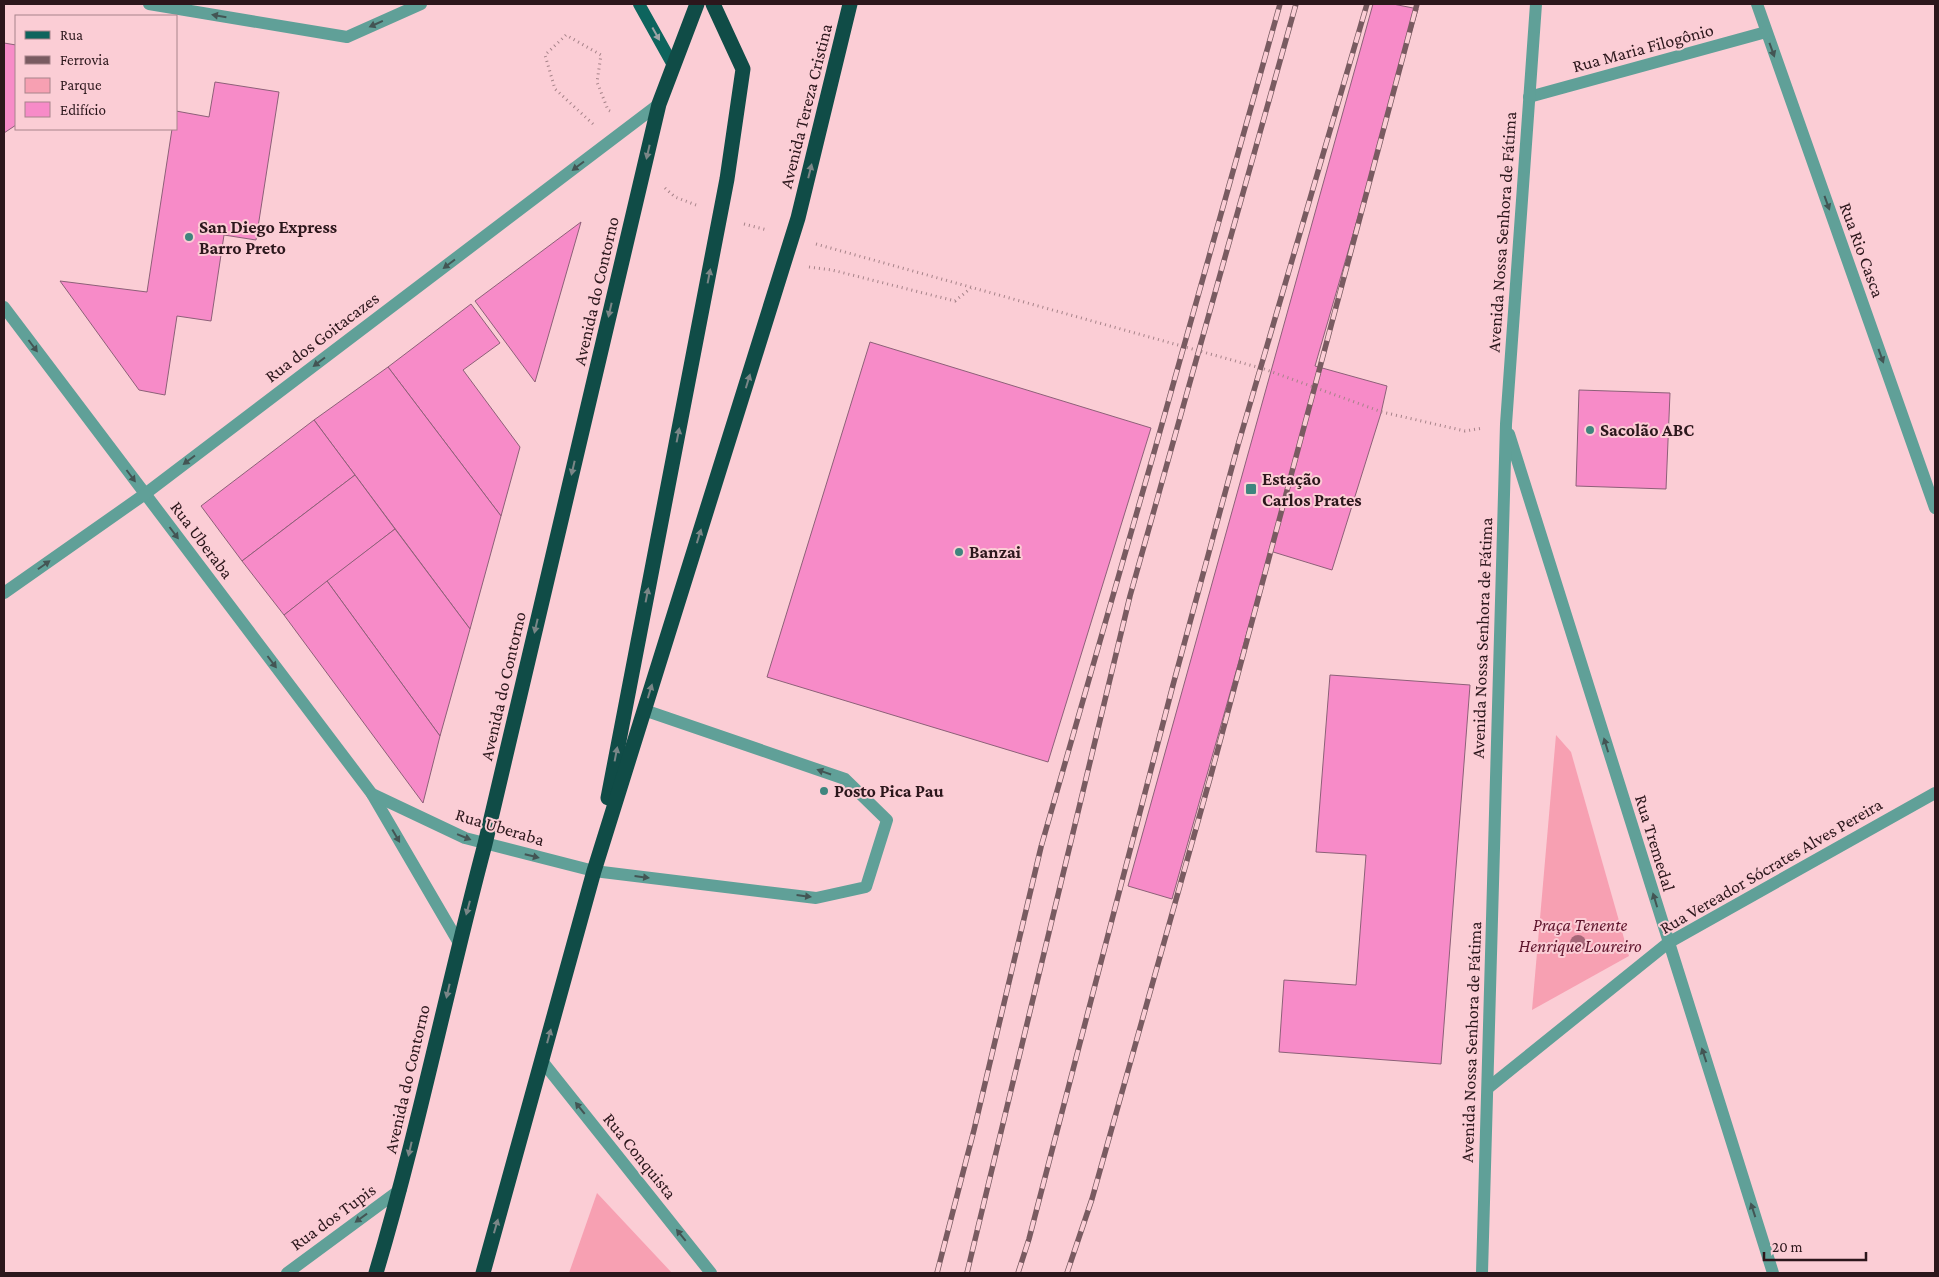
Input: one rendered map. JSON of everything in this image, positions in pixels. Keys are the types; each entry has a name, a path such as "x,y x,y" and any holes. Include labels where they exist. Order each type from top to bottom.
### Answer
{"highway":[{"path":"659,104 672,65 697,4"},
{"path":"594,871 727,179 743,69 713,4"},
{"name":"Avenida Tereza Cristina","path":"644,710 798,218 850,4"},
{"name":"Avenida do Contorno","path":"376,1273 401,1189 459,943 485,844 659,104"},
{"path":"483,1273 594,871 644,710"}],"main road":[{"path":"638,4 672,65"}],"street":[{"path":"149,4 347,37 421,4"},
{"name":"Avenida Nossa Senhora de Fátima","path":"1482,1273 1506,424 1536,4"},
{"name":"Rua Rio Casca","path":"1757,4 1935,508"},
{"name":"Rua Maria Filogônio","path":"1529,97 1766,32"},
{"name":"Rua dos Goitacazes","path":"4,593 145,494 659,104"},
{"name":"Rua Uberaba","path":"4,307 372,794 459,943"},
{"name":"Rua Tremedal","path":"1506,424 1773,1273"},
{"name":"Rua Uberaba","path":"372,794 465,838 594,871 816,898 866,887 887,820 845,779 644,710"},
{"name":"Rua Vereador Sócrates Alves Pereira","path":"1488,1088 1668,942 1935,793"},
{"name":"Rua Conquista","path":"542,1061 711,1273"},
{"name":"Rua dos Tupis","path":"286,1273 401,1189"}],"path":[{"path":"597,82 601,56 566,35 545,56 555,89 597,127"},
{"path":"661,184 675,197 701,207"},
{"path":"736,221 774,232"},
{"path":"811,243 1264,369 1382,412 1466,432"},
{"path":"832,270 955,301 972,288"}],"green space":[{"name":"Praça Tenente Henrique Loureiro","path":"1556,735 1571,752 1629,956 1532,1010"},
{"path":"597,1193 672,1273 569,1273"}],"building":[{"path":"1373,4 1393,4 1418,9 1315,366 1387,386 1381,413 1332,570 1270,551 1172,899 1128,886"},
{"path":"4,43 15,45 15,126 4,133"},
{"name":"San Diego Express Barro Preto","path":"215,82 279,92 256,240 224,235 211,321 177,316 165,395 139,390 60,281 147,292 172,130 178,130 178,111 209,117"},
{"path":"581,222 535,382 475,301"},
{"path":"471,304 500,343 463,370 520,447 501,516 388,367"},
{"name":"Banzai","path":"870,342 1151,428 1048,762 767,677"},
{"path":"388,367 501,516 470,629 314,420"},
{"path":"1579,390 1670,393 1666,489 1576,486"},
{"path":"314,420 355,475 242,561 201,506"},
{"path":"355,475 395,529 284,615 242,561"},
{"path":"395,529 470,629 440,736 327,581"},
{"path":"327,581 440,736 423,803 284,615"},
{"path":"1330,675 1470,685 1441,1064 1279,1052 1284,980 1356,985 1366,855 1316,852"}],"railway":[{"path":"937,1273 974,1130 1041,847 1280,4"},
{"path":"967,1273 1130,596 1296,4"},
{"path":"1018,1273 1029,1239 1173,685 1238,445 1367,4"},
{"path":"1067,1273 1092,1199 1211,775 1417,4"}],"place":[{"name":"San Diego Express Barro Preto","path":"189,237"},
{"name":"Sacolão ABC","path":"1590,430"},
{"name":"Estação Carlos Prates","path":"1251,489"},
{"name":"Banzai","path":"959,552"},
{"name":"Posto Pica Pau","path":"824,791"}]}
